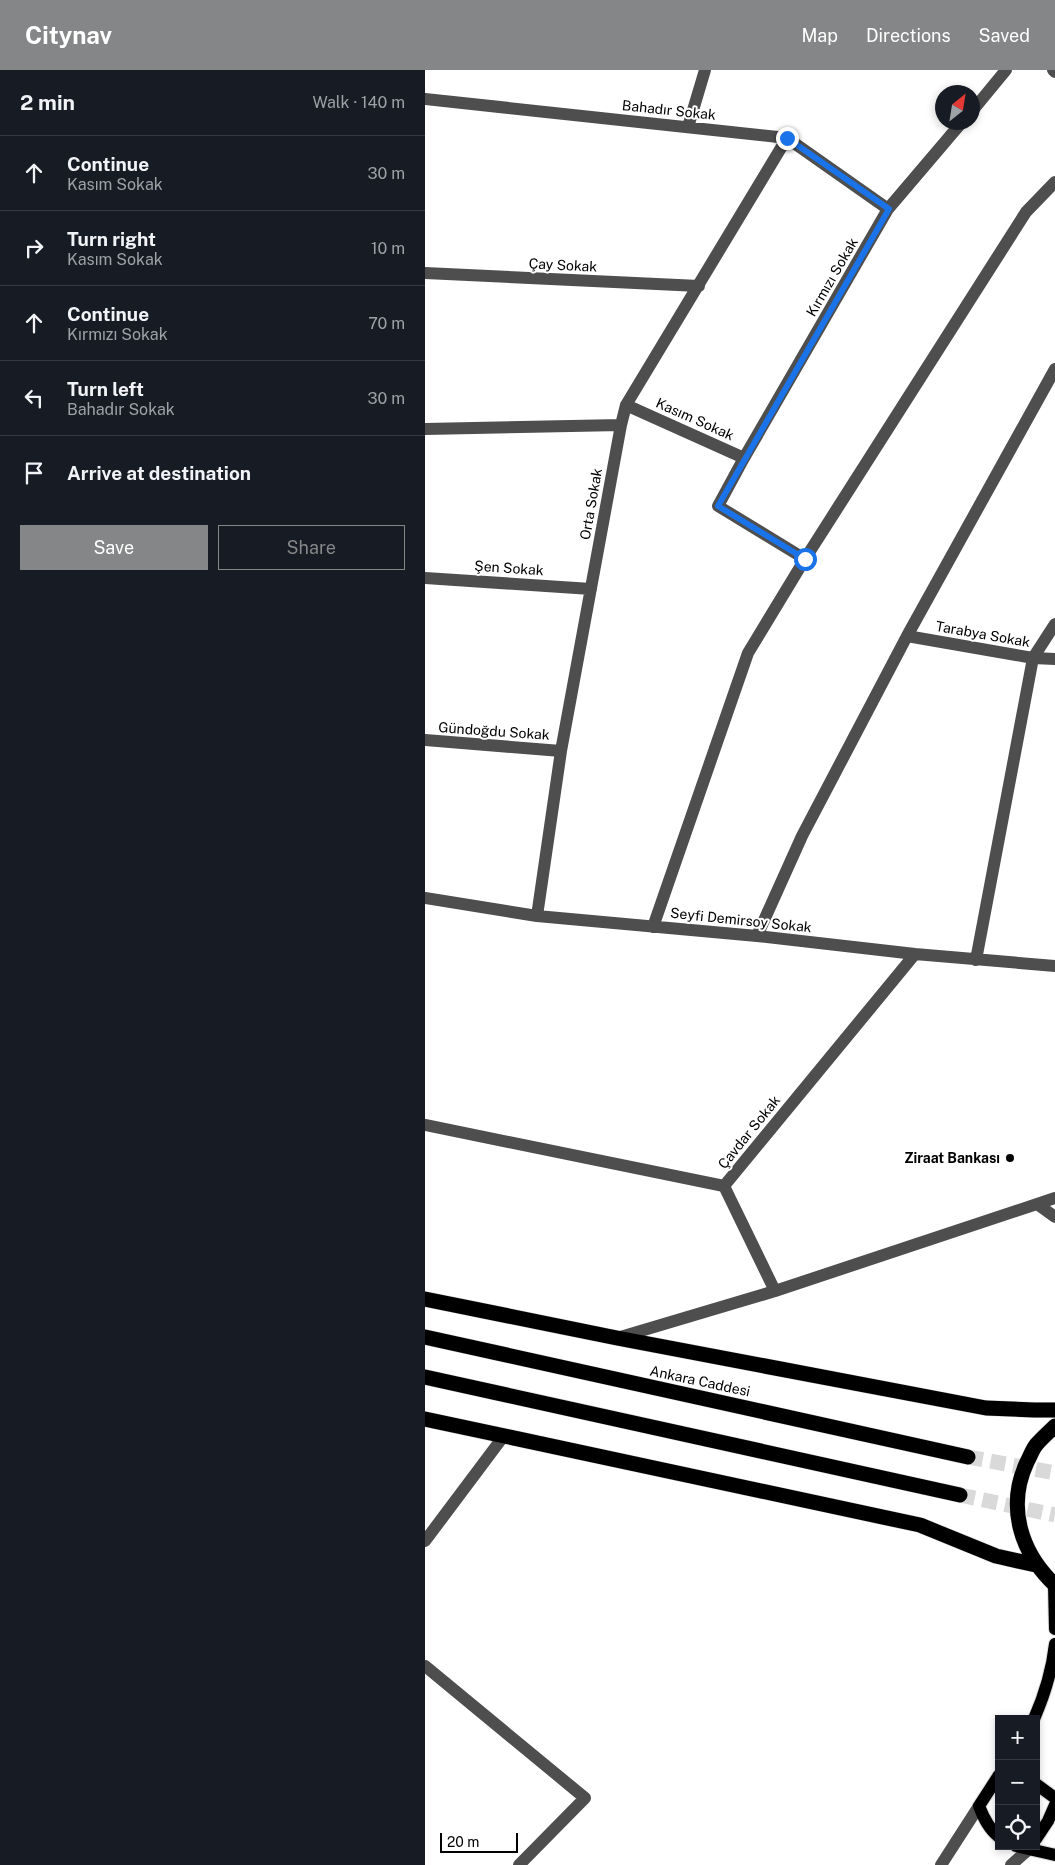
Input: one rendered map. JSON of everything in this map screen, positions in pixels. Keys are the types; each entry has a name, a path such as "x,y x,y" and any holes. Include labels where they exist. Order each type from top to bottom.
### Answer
{"highway":[{"path":"425,1299 617,1338 986,1408 1055,1410"},
{"name":"Ankara Caddesi","path":"425,1337 968,1457"},
{"path":"425,1377 960,1495"},
{"path":"425,1419 920,1525 996,1556 1036,1565"},
{"path":"1055,1426 1035,1446 1021,1475 1017,1506 1022,1537 1036,1565 1055,1585"}],"main road":[{"path":"1055,1585 1055,1629"},
{"path":"1036,1715 1044,1698 1053,1667 1055,1644"},
{"path":"995,1781 979,1806 984,1819 995,1835"},
{"path":"1040,1787 1055,1798"},
{"path":"1040,1833 1055,1805"},
{"path":"1034,1850 1055,1855"}],"street":[{"path":"688,126 705,70"},
{"path":"980,102 1006,70"},
{"name":"Bahadır Sokak","path":"425,99 787,138 889,209"},
{"name":"Kırmızı Sokak","path":"744,458 889,209 955,130"},
{"name":"Orta Sokak","path":"537,916 561,751 626,405 787,138"},
{"path":"653,927 748,653 805,559 1026,212 1055,182"},
{"name":"Çay Sokak","path":"425,273 699,286"},
{"path":"757,936 802,836 907,636 1055,369"},
{"name":"Kasım Sokak","path":"626,405 744,458 718,506 805,559"},
{"path":"425,429 621,425"},
{"name":"Şen Sokak","path":"425,578 591,589"},
{"path":"976,960 1033,658 1055,624"},
{"name":"Tarabya Sokak","path":"907,636 1033,658 1055,659"},
{"name":"Gündoğdu Sokak","path":"425,740 561,751"},
{"name":"Seyfi Demirsoy Sokak","path":"425,898 537,916 757,936 976,960 1055,966"},
{"name":"Çavdar Sokak","path":"425,1125 724,1186 915,954"},
{"path":"724,1186 775,1291"},
{"path":"617,1338 775,1291 1055,1198"},
{"path":"1037,1204 1055,1217"},
{"path":"425,1541 503,1437"},
{"path":"425,1666 585,1798 519,1865"},
{"path":"941,1865 979,1806"},
{"path":"1011,1865 1023,1850"}],"tunnel":[{"path":"968,1457 1055,1473"},
{"path":"960,1495 1055,1515"}],"place":[{"name":"Ziraat Bankası","path":"1010,1158"}],"route":[{"path":"787,138 889,209 718,506 805,559"}]}
